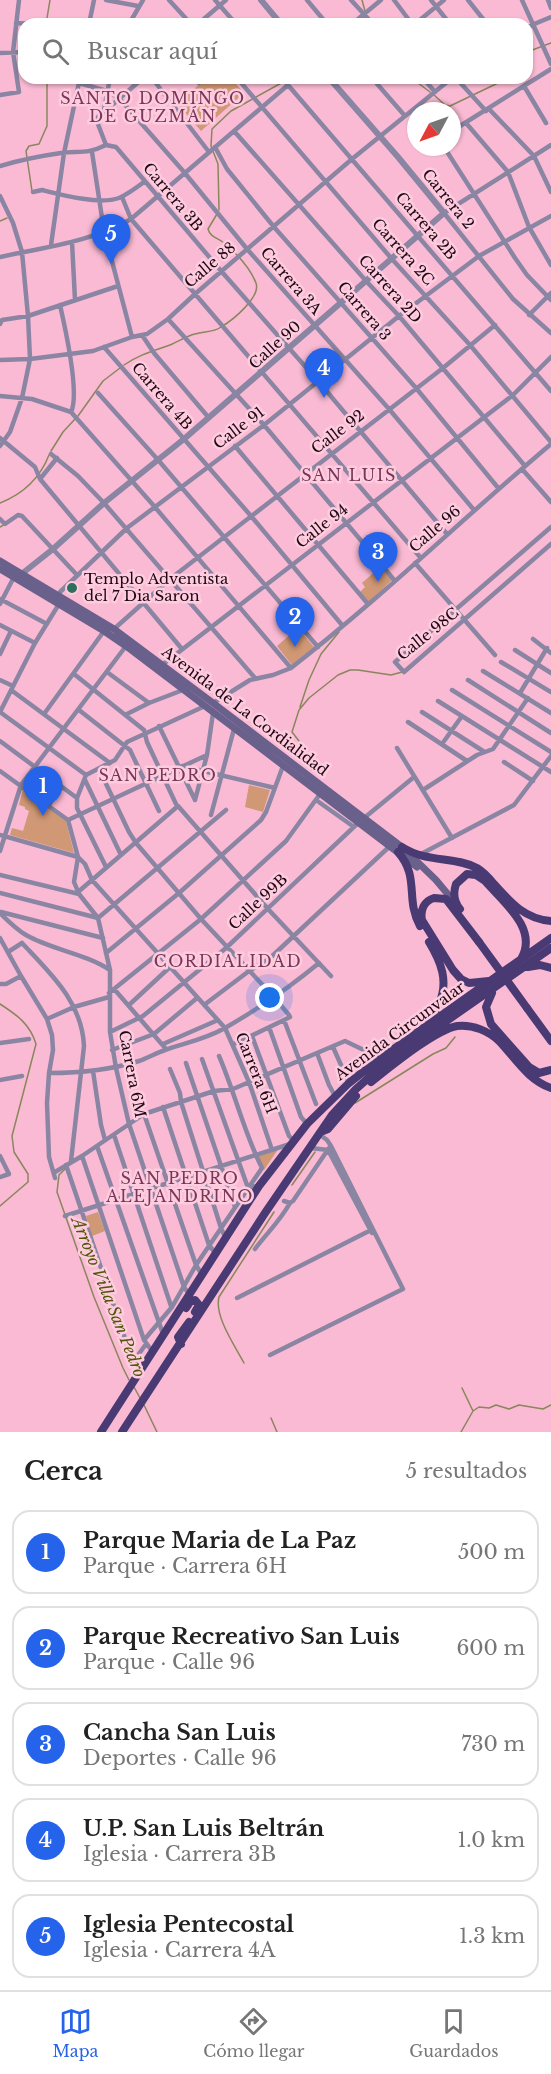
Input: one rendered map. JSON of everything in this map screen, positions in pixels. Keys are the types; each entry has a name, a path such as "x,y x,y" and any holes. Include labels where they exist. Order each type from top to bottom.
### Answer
{"highway":[{"path":"400,850 478,869 521,911 533,918 551,921"},
{"path":"400,850 410,872 415,916 439,960 444,984 432,1027 423,1045 404,1050"},
{"path":"452,903 454,888 460,878 473,874 485,881 525,931 526,948 520,966 538,964 551,968"},
{"path":"498,981 469,983 451,968 425,926 421,915 424,906 431,899 439,897 452,903 529,1007 551,1041"},
{"name":"Avenida Circunvalar","path":"520,966 551,938"},
{"name":"Avenida Circunvalar","path":"101,1432 139,1370 148,1345 162,1336 174,1310 189,1295 226,1239 239,1209 307,1124 349,1083 378,1060 551,948"},
{"path":"498,981 487,1001 486,1013 490,1021 529,1067 539,1073 551,1070"},
{"path":"529,1007 551,1034"},
{"name":"Avenida Circunvalar","path":"122,1432 332,1115 382,1066 432,1027"},
{"path":"319,1133 328,1129 368,1084 423,1045 455,1027 479,1029 495,1038 534,1079 551,1088"},
{"path":"162,1336 168,1336 190,1302 195,1300 199,1306 178,1337 181,1344"}],"main road":[{"name":"Avenida de La Cordialidad","path":"0,561 114,629 213,703 358,823 390,846 400,850"},
{"name":"Avenida de La Cordialidad","path":"0,569 126,646 284,766 318,797 400,850 452,903"}],"street":[{"path":"0,95 19,92 13,52 19,0"},
{"path":"90,18 94,0"},
{"path":"106,0 138,6"},
{"path":"132,18 143,0"},
{"path":"169,0 186,18"},
{"path":"215,0 231,18"},
{"path":"205,18 226,0"},
{"path":"261,0 276,18"},
{"path":"307,0 322,18"},
{"path":"351,0 368,18"},
{"path":"359,18 381,0"},
{"path":"394,0 408,18"},
{"path":"430,0 445,18"},
{"path":"421,18 444,0"},
{"path":"468,0 482,18"},
{"path":"522,0 531,18"},
{"path":"548,0 551,8"},
{"path":"551,17 534,24 551,64"},
{"path":"0,53 18,52"},
{"path":"533,80 551,69"},
{"path":"51,245 64,153 79,84"},
{"name":"Carrera 3A","path":"88,84 108,91 118,98 474,510"},
{"path":"105,110 109,84"},
{"path":"105,110 134,84"},
{"name":"Carrera 3","path":"157,84 274,227 416,388 499,489"},
{"name":"Carrera 2C","path":"242,84 391,258 470,345 551,443"},
{"path":"0,257 72,242 120,225 130,219 287,84"},
{"name":"Carrera 2B","path":"287,84 551,392"},
{"name":"Carrera 2","path":"334,84 380,136 513,299 551,333"},
{"path":"377,84 405,116"},
{"path":"427,84 434,94"},
{"name":"Calle 88","path":"426,102 446,84"},
{"path":"460,84 534,156 551,192"},
{"path":"461,126 527,84"},
{"path":"524,86 546,123"},
{"name":"Carrera 3B","path":"105,110 97,117 96,122 106,145 116,147 447,534"},
{"name":"Calle 88","path":"0,360 69,355 142,335 168,319 325,182 405,116"},
{"path":"466,123 508,172 529,227 551,265"},
{"name":"Carrera 2D","path":"234,131 399,316 484,417 551,502"},
{"path":"0,166 25,159 64,153 92,152 106,145"},
{"name":"Calle 90","path":"23,574 131,481 184,440 444,213 551,145"},
{"path":"92,152 104,231 132,337"},
{"path":"450,156 527,275 550,296 530,315"},
{"path":"33,192 42,190 59,195 98,200 122,196 144,182"},
{"path":"0,196 3,208 13,223 22,252 30,359 22,398 10,432 2,440 0,446"},
{"path":"122,196 130,219 420,557"},
{"name":"Calle 91","path":"60,596 61,590 127,528 264,425 399,316 479,256 551,216"},
{"path":"72,242 75,300"},
{"path":"0,323 118,286"},
{"path":"60,305 68,338 75,416"},
{"path":"168,319 264,425 395,581"},
{"name":"Calle 92","path":"114,629 170,579 443,368 495,325"},
{"path":"142,335 154,353 209,418"},
{"name":"Carrera 4B","path":"104,347 209,466 342,625"},
{"name":"Calle 94","path":"162,665 513,395 551,357"},
{"path":"98,393 182,487 318,647"},
{"path":"0,396 22,398 75,416 291,668"},
{"path":"2,440 38,470 40,478 182,649"},
{"name":"Calle 96","path":"213,703 255,678 273,675 291,668 395,581 551,443"},
{"path":"235,447 368,604"},
{"path":"51,454 78,476 105,503 255,678"},
{"path":"40,478 57,459"},
{"path":"0,519 5,524 19,514 77,575"},
{"name":"Calle 98C","path":"551,527 395,662 404,672 551,544"},
{"path":"414,562 495,655"},
{"path":"23,574 13,577 1,601 47,624"},
{"path":"60,596 59,604 35,643 0,712 50,747 85,778 96,807 121,855"},
{"path":"0,625 35,643"},
{"path":"0,654 11,631"},
{"path":"44,714 104,631"},
{"path":"520,693 537,664 549,651 533,639"},
{"path":"0,851 2,836 21,785 126,646"},
{"path":"515,650 551,673"},
{"path":"501,662 551,693"},
{"path":"483,670 551,713"},
{"path":"107,672 149,703"},
{"path":"74,674 142,728 177,805 268,909 331,976"},
{"path":"0,680 110,763"},
{"path":"468,680 551,733"},
{"path":"127,714 183,690"},
{"path":"418,856 514,805 551,754 452,690"},
{"path":"423,790 483,751 494,749 528,698"},
{"path":"438,701 551,772"},
{"path":"106,867 80,814 76,798 85,778 115,760 124,745 159,726 205,706"},
{"path":"79,710 130,750 159,811"},
{"path":"422,712 483,751"},
{"path":"159,726 181,767 195,800 207,755 213,713"},
{"path":"442,744 462,717"},
{"path":"408,722 467,761"},
{"path":"211,814 234,729"},
{"path":"0,741 76,798"},
{"path":"397,748 452,838"},
{"path":"0,771 68,820 207,755"},
{"path":"504,762 533,781"},
{"path":"97,961 179,893 261,819 266,812 284,766"},
{"path":"181,767 275,788"},
{"path":"99,769 136,843 226,948 273,996 287,1018 316,1104"},
{"name":"Calle 99B","path":"110,1032 140,1018 226,948 358,823 414,777"},
{"path":"48,806 61,787"},
{"path":"47,1019 109,995 201,919 286,842 318,797"},
{"path":"78,893 177,805"},
{"path":"0,893 98,918 226,810"},
{"name":"Carrera 6H","path":"68,820 78,857 85,864 92,880 225,1028 249,1082 272,1150"},
{"path":"2,836 78,857 74,882 78,893"},
{"path":"204,1005 249,971 269,960 390,846"},
{"path":"0,875 78,893"},
{"name":"Carrera 6M","path":"78,893 98,918 110,970 112,1050 129,1124 184,1287 189,1295"},
{"path":"0,913 15,928 28,936 97,961 110,970"},
{"path":"0,913 103,938"},
{"path":"8,952 28,936"},
{"path":"0,938 47,1019 53,1050 47,1103 49,1156 55,1178"},
{"path":"22,943 63,988 74,1007 83,1033 71,1161"},
{"path":"165,1047 190,1043 225,1028 286,989 319,963"},
{"path":"129,1005 170,967"},
{"path":"0,984 6,984 21,976"},
{"path":"115,990 165,1047"},
{"path":"112,1050 154,1034 197,998"},
{"path":"234,1044 287,1018"},
{"path":"49,1073 80,1073 116,1068 141,1060 218,1020"},
{"path":"269,1027 301,1117 307,1124"},
{"path":"65,1216 169,1184 292,1142 252,1036"},
{"path":"0,1042 29,1039"},
{"path":"55,1172 144,1114 214,1091 233,1089 345,1041 370,1053 378,1060"},
{"path":"333,1047 349,1083"},
{"path":"317,1053 335,1096"},
{"path":"133,1362 148,1345 159,1324 174,1310 196,1265 221,1228 239,1209 248,1186 262,1168 255,1155 233,1089 219,1056"},
{"path":"202,1059 237,1161 248,1186"},
{"path":"186,1063 220,1166 239,1209"},
{"path":"170,1069 180,1093 203,1172 226,1239"},
{"path":"93,1071 100,1125 105,1140"},
{"path":"0,1080 22,1076"},
{"path":"163,1107 209,1245 216,1254"},
{"path":"144,1114 196,1265 202,1275"},
{"path":"270,1355 402,1289 329,1148 327,1140 319,1133"},
{"path":"114,1135 174,1310"},
{"path":"97,1146 162,1336"},
{"path":"309,1149 329,1148"},
{"path":"255,1250 271,1227 278,1223 329,1148"},
{"path":"0,1156 9,1174 0,1177"},
{"path":"82,1156 148,1345"},
{"path":"66,1165 133,1362 139,1370"},
{"path":"248,1186 259,1186"},
{"path":"284,1201 290,1203"},
{"path":"237,1298 372,1229"}],"shaded area":[{"path":"200,84 236,84 244,93 201,131 177,103"},
{"path":"380,567 392,580 369,602 360,592 365,587 362,583"},
{"path":"298,628 314,647 292,665 277,646"},
{"path":"249,785 270,790 263,812 245,807"},
{"path":"23,788 66,821 74,853 10,835 12,828 23,831 29,811 19,805"},
{"path":"279,1148 264,1170 257,1157"},
{"path":"98,1212 105,1231 92,1236 86,1216"}],"waterway":[{"path":"47,18 50,0"},
{"path":"362,0 365,11"},
{"path":"533,50 551,43"},
{"path":"32,191 26,151 29,146 39,144 47,126 47,84"},
{"path":"219,210 218,164 211,146 212,129 231,111 279,84"},
{"path":"419,84 430,92"},
{"path":"434,95 445,105 450,106 496,84"},
{"path":"124,365 188,336 218,329 239,314 254,295 256,283 246,266 229,247 209,232 208,229 217,214"},
{"path":"0,221 7,218"},
{"path":"78,416 103,381 120,368"},
{"path":"51,451 75,419"},
{"path":"0,503 16,495 30,484 41,471 49,455"},
{"path":"0,527 5,524"},
{"path":"300,707 321,654 339,632"},
{"path":"312,770 302,756 299,741 292,732 299,710 309,698 338,675 350,670 391,675 402,672"},
{"path":"0,1004 22,1021 36,1044 12,1136 14,1152 28,1174 28,1182 0,1206"},
{"path":"355,1103 446,1048 455,1037"},
{"path":"292,1185 315,1152"},
{"name":"Arroyo Villa San Pedro","path":"66,1168 59,1175 57,1192 94,1297 129,1380"},
{"path":"244,1363 222,1322 218,1305 219,1297 274,1212"},
{"name":"Arroyo Villa San Pedro","path":"134,1387 140,1398"},
{"path":"461,1432 473,1411 462,1388"},
{"name":"Arroyo Villa San Pedro","path":"144,1405 157,1432"},
{"path":"473,1411 479,1407 489,1408 496,1405 509,1409 519,1405 543,1409 551,1405"},
{"path":"271,1418 277,1432"}],"place":[{"name":"Iglesia Pentecostal","path":"111,264"},
{"name":"U.P. San Luis Beltrán","path":"324,398"},
{"name":"Cancha San Luis","path":"378,582"},
{"name":"Templo Adventista del 7 Dia Saron","path":"72,588"},
{"name":"Parque Recreativo San Luis","path":"295,647"},
{"name":"Parque Maria de La Paz","path":"43,816"}],"district":[{"name":"SANTO DOMINGO DE GUZMÁN","path":"153,107"},
{"name":"SAN LUIS","path":"349,475"},
{"name":"SAN PEDRO","path":"158,775"},
{"name":"CORDIALIDAD","path":"228,961"},
{"name":"SAN PEDRO ALEJANDRINO","path":"180,1187"}]}
